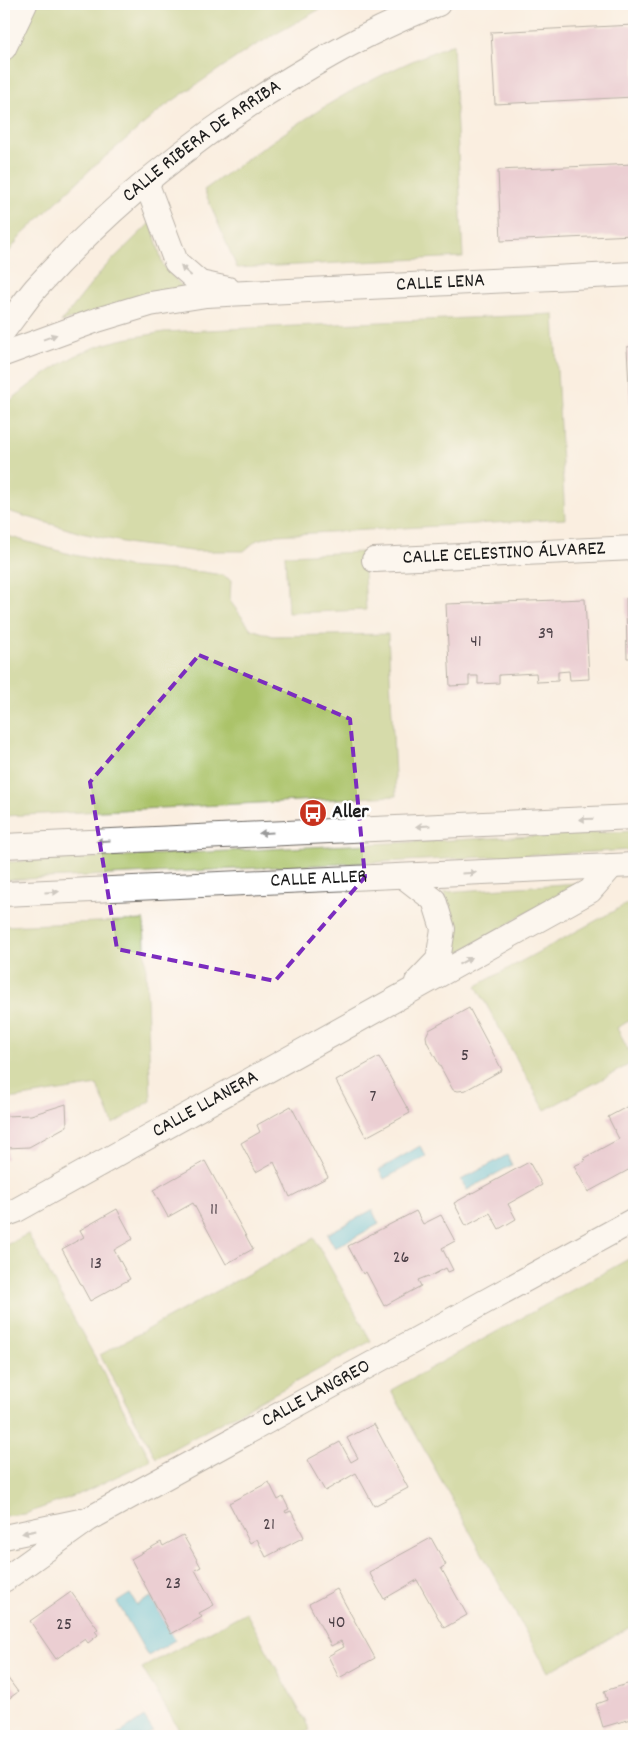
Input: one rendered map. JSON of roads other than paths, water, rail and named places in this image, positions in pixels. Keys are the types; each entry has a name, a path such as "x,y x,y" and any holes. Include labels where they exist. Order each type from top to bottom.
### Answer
{"street":[{"path":"4,48 25,4"},
{"name":"CALLE RIBERA DE ARRIBA","path":"4,330 35,289 101,220 189,146 232,115 348,44 398,19 438,4"},
{"name":"CALLE LENA","path":"146,182 176,262 200,283 247,293"},
{"name":"CALLE LENA","path":"4,354 97,320 150,304 206,295 634,274"},
{"name":"CALLE CELESTINO ÁLVAREZ","path":"374,560 634,548"},
{"path":"4,846 634,817"},
{"name":"CALLE ALLER","path":"4,894 623,866"},
{"name":"CALLE LLANERA","path":"4,1215 15,1211 590,891 623,866"},
{"name":"CALLE LLANERA","path":"403,876 434,900 443,929 438,960 407,993"},
{"name":"CALLE LANGREO","path":"4,1580 89,1519 634,1220"},
{"path":"4,1537 89,1519"}],"water":[{"path":"420,1146 426,1156 384,1179 379,1170"},
{"path":"507,1155 512,1165 467,1190 461,1180"},
{"path":"372,1210 379,1224 335,1248 327,1234"},
{"path":"130,1594 137,1605 151,1597 175,1640 148,1656 117,1602"},
{"path":"144,1717 153,1731 145,1736 116,1736"}],"place":[{"name":"Aller","path":"313,813"}]}
